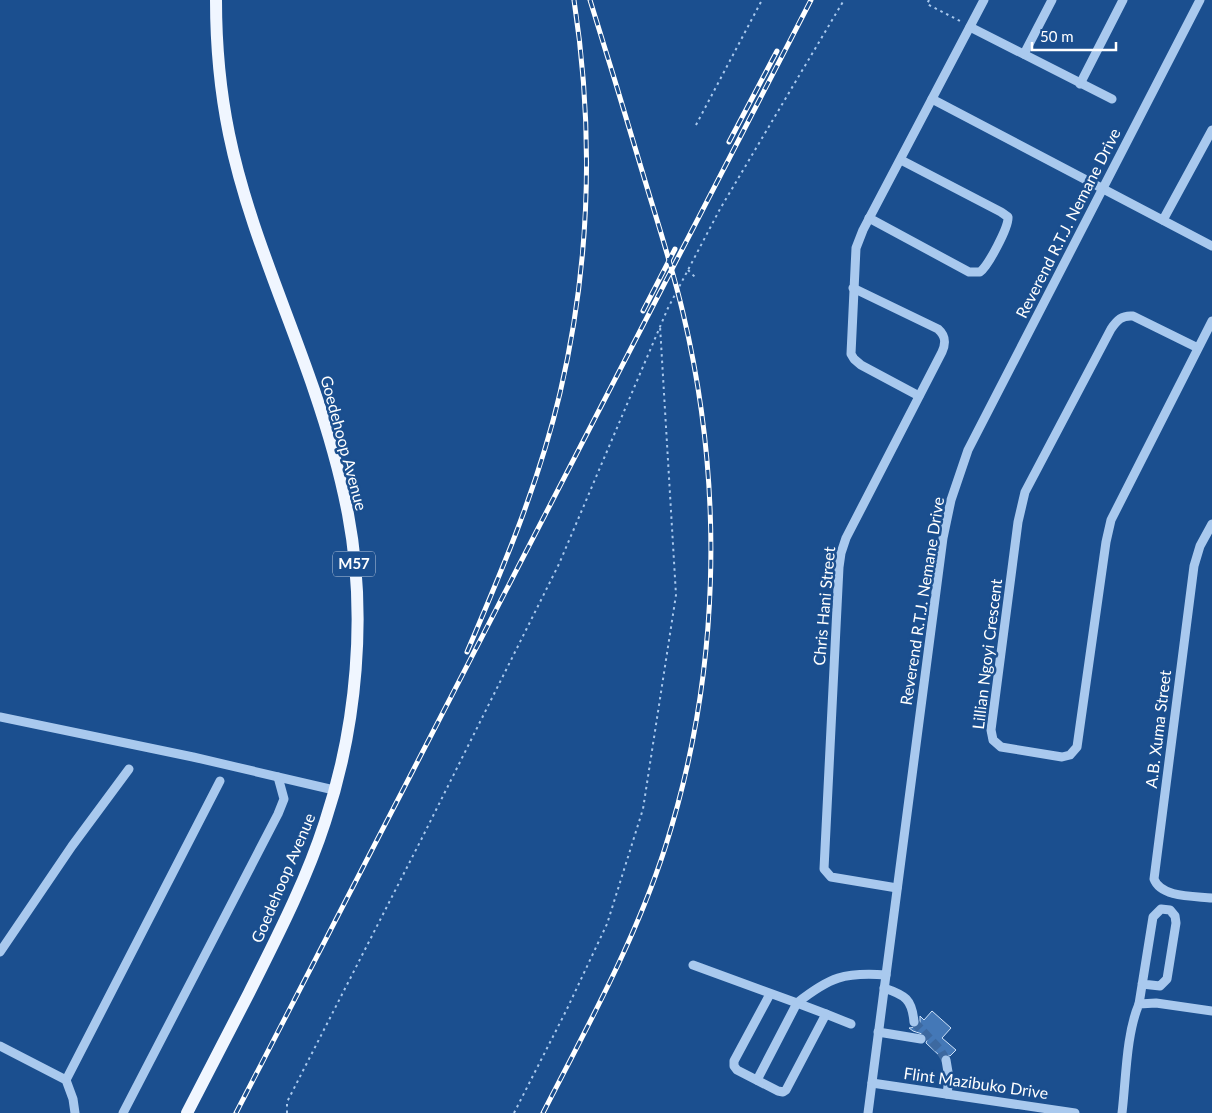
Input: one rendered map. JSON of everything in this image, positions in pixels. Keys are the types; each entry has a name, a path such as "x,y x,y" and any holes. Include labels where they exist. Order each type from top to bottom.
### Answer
{"main road":[{"name":"Goedehoop Avenue","path":"187,1113 278,934 299,890 320,837 346,742 354,685 356,648 355,577 348,517 329,438 301,352 260,243 235,160 221,88 217,54 216,0"}],"street":[{"path":"920,396 861,365 852,356 850,350 856,248 869,218 984,0"},
{"path":"1024,54 1052,0"},
{"path":"1080,84 1124,0"},
{"name":"Reverend R.T.J. Nemane Drive","path":"868,1113 942,548 951,500 968,450 1200,0"},
{"path":"970,27 1112,99"},
{"path":"932,99 1212,246"},
{"path":"1163,220 1211,134"},
{"path":"869,218 969,272 980,272 986,265 1007,226 1008,217 1002,212 901,160"},
{"name":"Chris Hani Street","path":"853,288 938,329 944,335 945,340 944,347 920,396 849,530 841,553 823,867 831,878 896,888"},
{"name":"Lillian Ngoyi Crescent","path":"1198,348 1133,316 1120,318 1111,329 1026,492 1019,514 991,730 993,740 1001,747 1062,757 1070,755 1077,747 1106,542 1111,520 1212,321"},
{"name":"A.B. Xuma Street","path":"1212,524 1200,546 1194,566 1154,874 1155,882 1170,893 1212,898"},
{"path":"0,717 193,757 334,790"},
{"path":"0,952 72,846 129,769"},
{"path":"122,1113 278,814 284,798 278,777"},
{"path":"66,1080 220,781"},
{"path":"1122,1113 1134,1016 1139,1004 1142,984 1153,917 1161,909 1170,910 1175,916 1176,924 1167,979 1160,986 1142,984"},
{"path":"693,965 851,1024"},
{"path":"757,1080 797,1003 818,987 837,978 859,974 886,975"},
{"path":"884,988 896,992 906,999 913,1008 914,1022"},
{"path":"770,994 734,1061 734,1066 737,1070 778,1091 783,1092 786,1090 826,1014"},
{"path":"1139,1004 1156,1003 1212,1011"},
{"path":"878,1032 922,1039"},
{"path":"0,1046 66,1080 73,1099 75,1113"},
{"path":"946,1060 949,1078 947,1094"},
{"name":"Flint Mazibuko Drive","path":"872,1083 1075,1113"}],"path":[{"path":"696,126 762,0"},
{"path":"287,1113 287,1102 559,564 668,308 720,209 844,0"},
{"path":"928,0 927,4 970,27"},
{"path":"688,270 696,278"},
{"path":"514,1113 607,924 643,809 676,595 660,324"}],"building":[{"path":"932,1011 951,1028 942,1038 956,1050 950,1056 945,1054 941,1057 926,1043 925,1035 909,1028 917,1027 920,1024 920,1016 924,1020"}],"tunnel":[{"path":"914,1022 940,1050 946,1060"}],"railway":[{"path":"467,652 507,557 542,460 560,393 570,345 578,296 586,198 584,99 574,0"},
{"path":"543,1113 625,950 653,883 665,848 683,783 697,717 706,650 710,582 710,514 706,447 697,379 683,313 666,248 590,0"},
{"path":"236,1113 811,0"},
{"path":"729,142 777,51"},
{"path":"643,311 675,249"}]}
